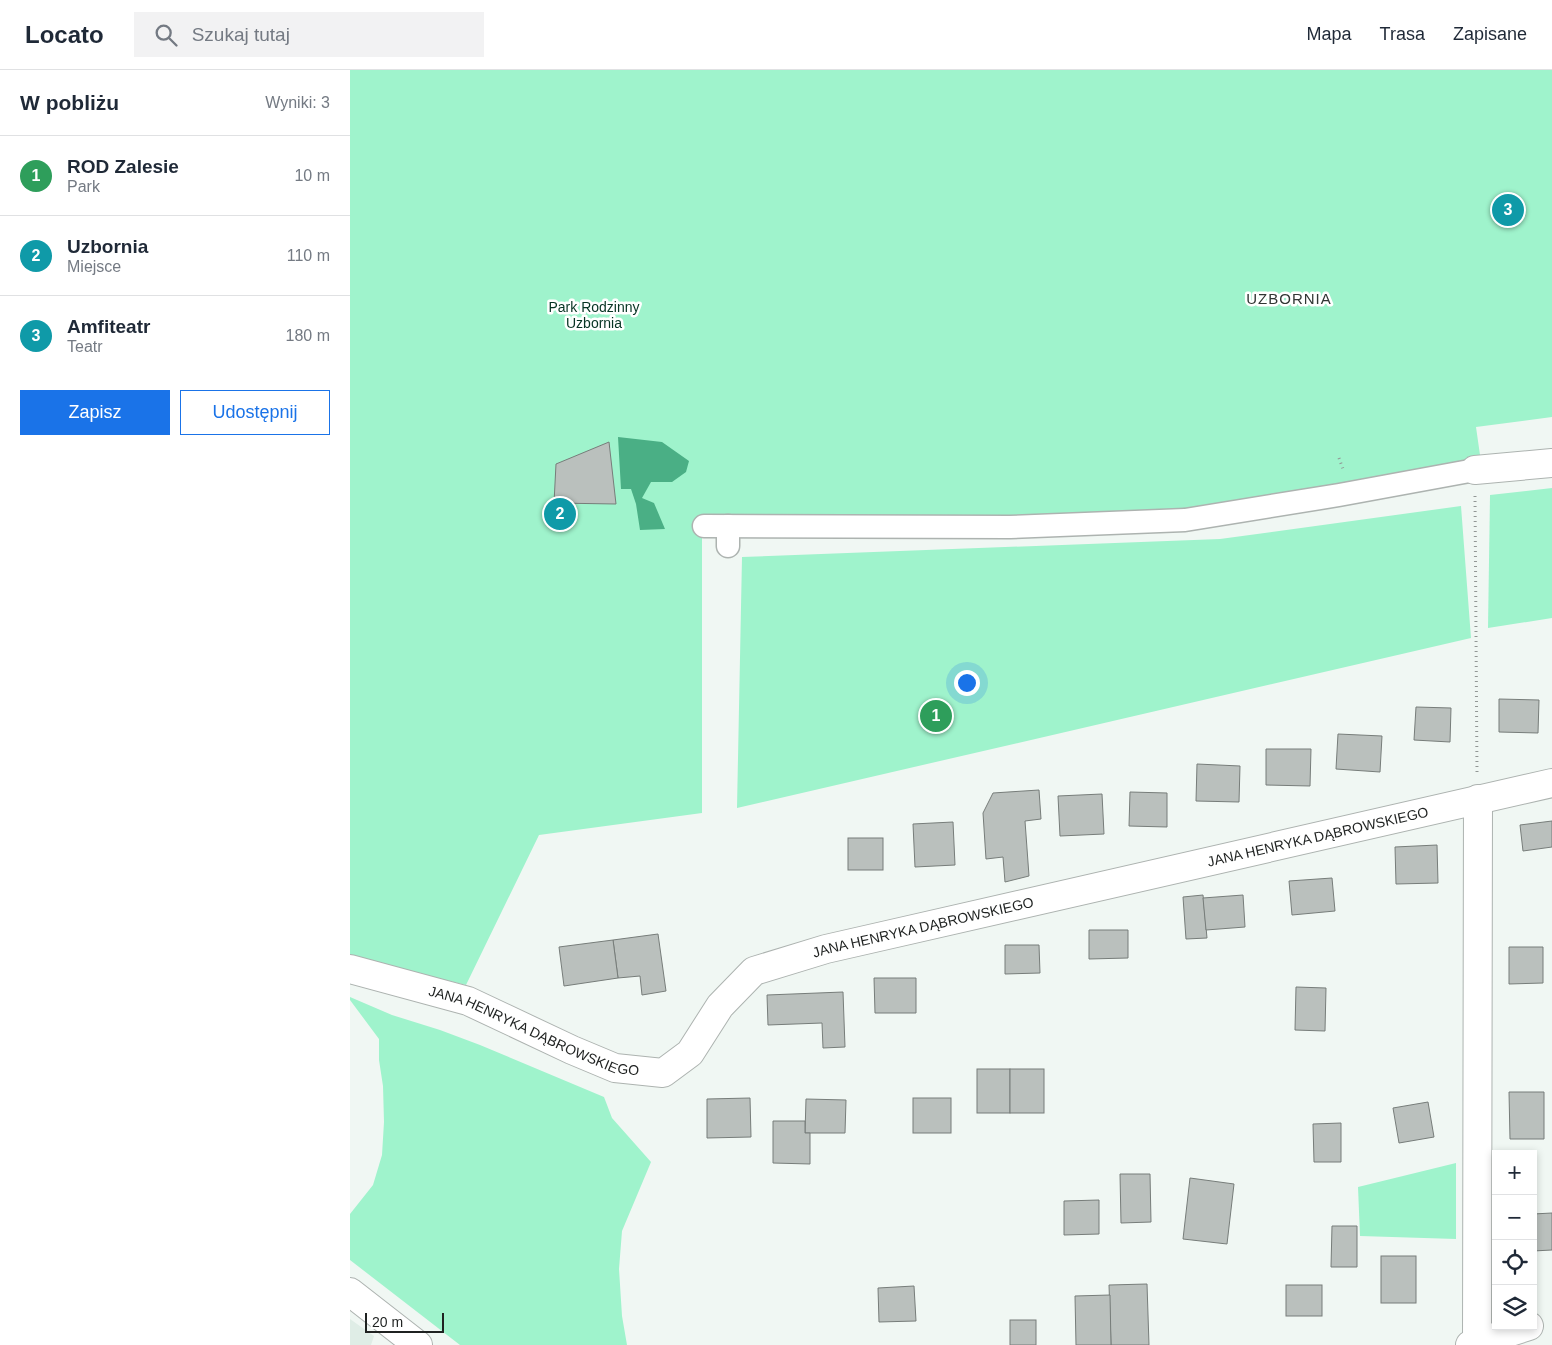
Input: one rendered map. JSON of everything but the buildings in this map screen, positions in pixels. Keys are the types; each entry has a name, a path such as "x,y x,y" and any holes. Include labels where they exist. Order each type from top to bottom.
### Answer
{"street":[{"path":"704,526 728,536 1186,520 1475,470 1552,463"},
{"name":"JANA HENRYKA DĄBROWSKIEGO","path":"350,969 468,1001 615,1068 663,1073 690,1053 720,1006 754,971 826,949 1478,789 1552,783"},
{"path":"1478,789 1474,1344 1518,1330"},
{"path":"350,1292 418,1345"},
{"path":"1537,1324 1552,1319"},
{"path":"1529,1330 1533,1345"}],"path":[{"path":"1339,458 1344,471"},
{"path":"1475,470 1478,789"}],"shaded area":[{"path":"618,437 662,442 689,461 686,472 672,482 651,482 642,498 654,503 665,529 640,530 636,504 631,489 621,489"},
{"path":"350,1319 374,1336 371,1345 350,1345"}],"green space":[{"name":"Park Rodzinny Uzbornia","path":"350,70 1552,70 1552,417 1476,427 1482,469 1339,495 1202,505 1185,520 702,533 702,813 539,835 466,985 350,957"},
{"path":"1552,488 1552,618 1488,628 1490,495"},
{"path":"1461,506 1471,638 737,808 742,557 1220,539"},
{"path":"350,997 392,1015 480,1045 604,1097 612,1118 651,1162 622,1231 619,1269 622,1316 627,1345 460,1345 350,1260 350,1214 373,1185 382,1155 384,1122 379,1039 350,1000"},
{"path":"1456,1163 1456,1239 1360,1236 1358,1187"}],"place":[{"name":"Amfiteatr","path":"1508,210"},
{"name":"Uzbornia","path":"560,514"},
{"name":"ROD Zalesie","path":"936,716"}],"district":[{"name":"UZBORNIA","path":"1289,298"}]}
